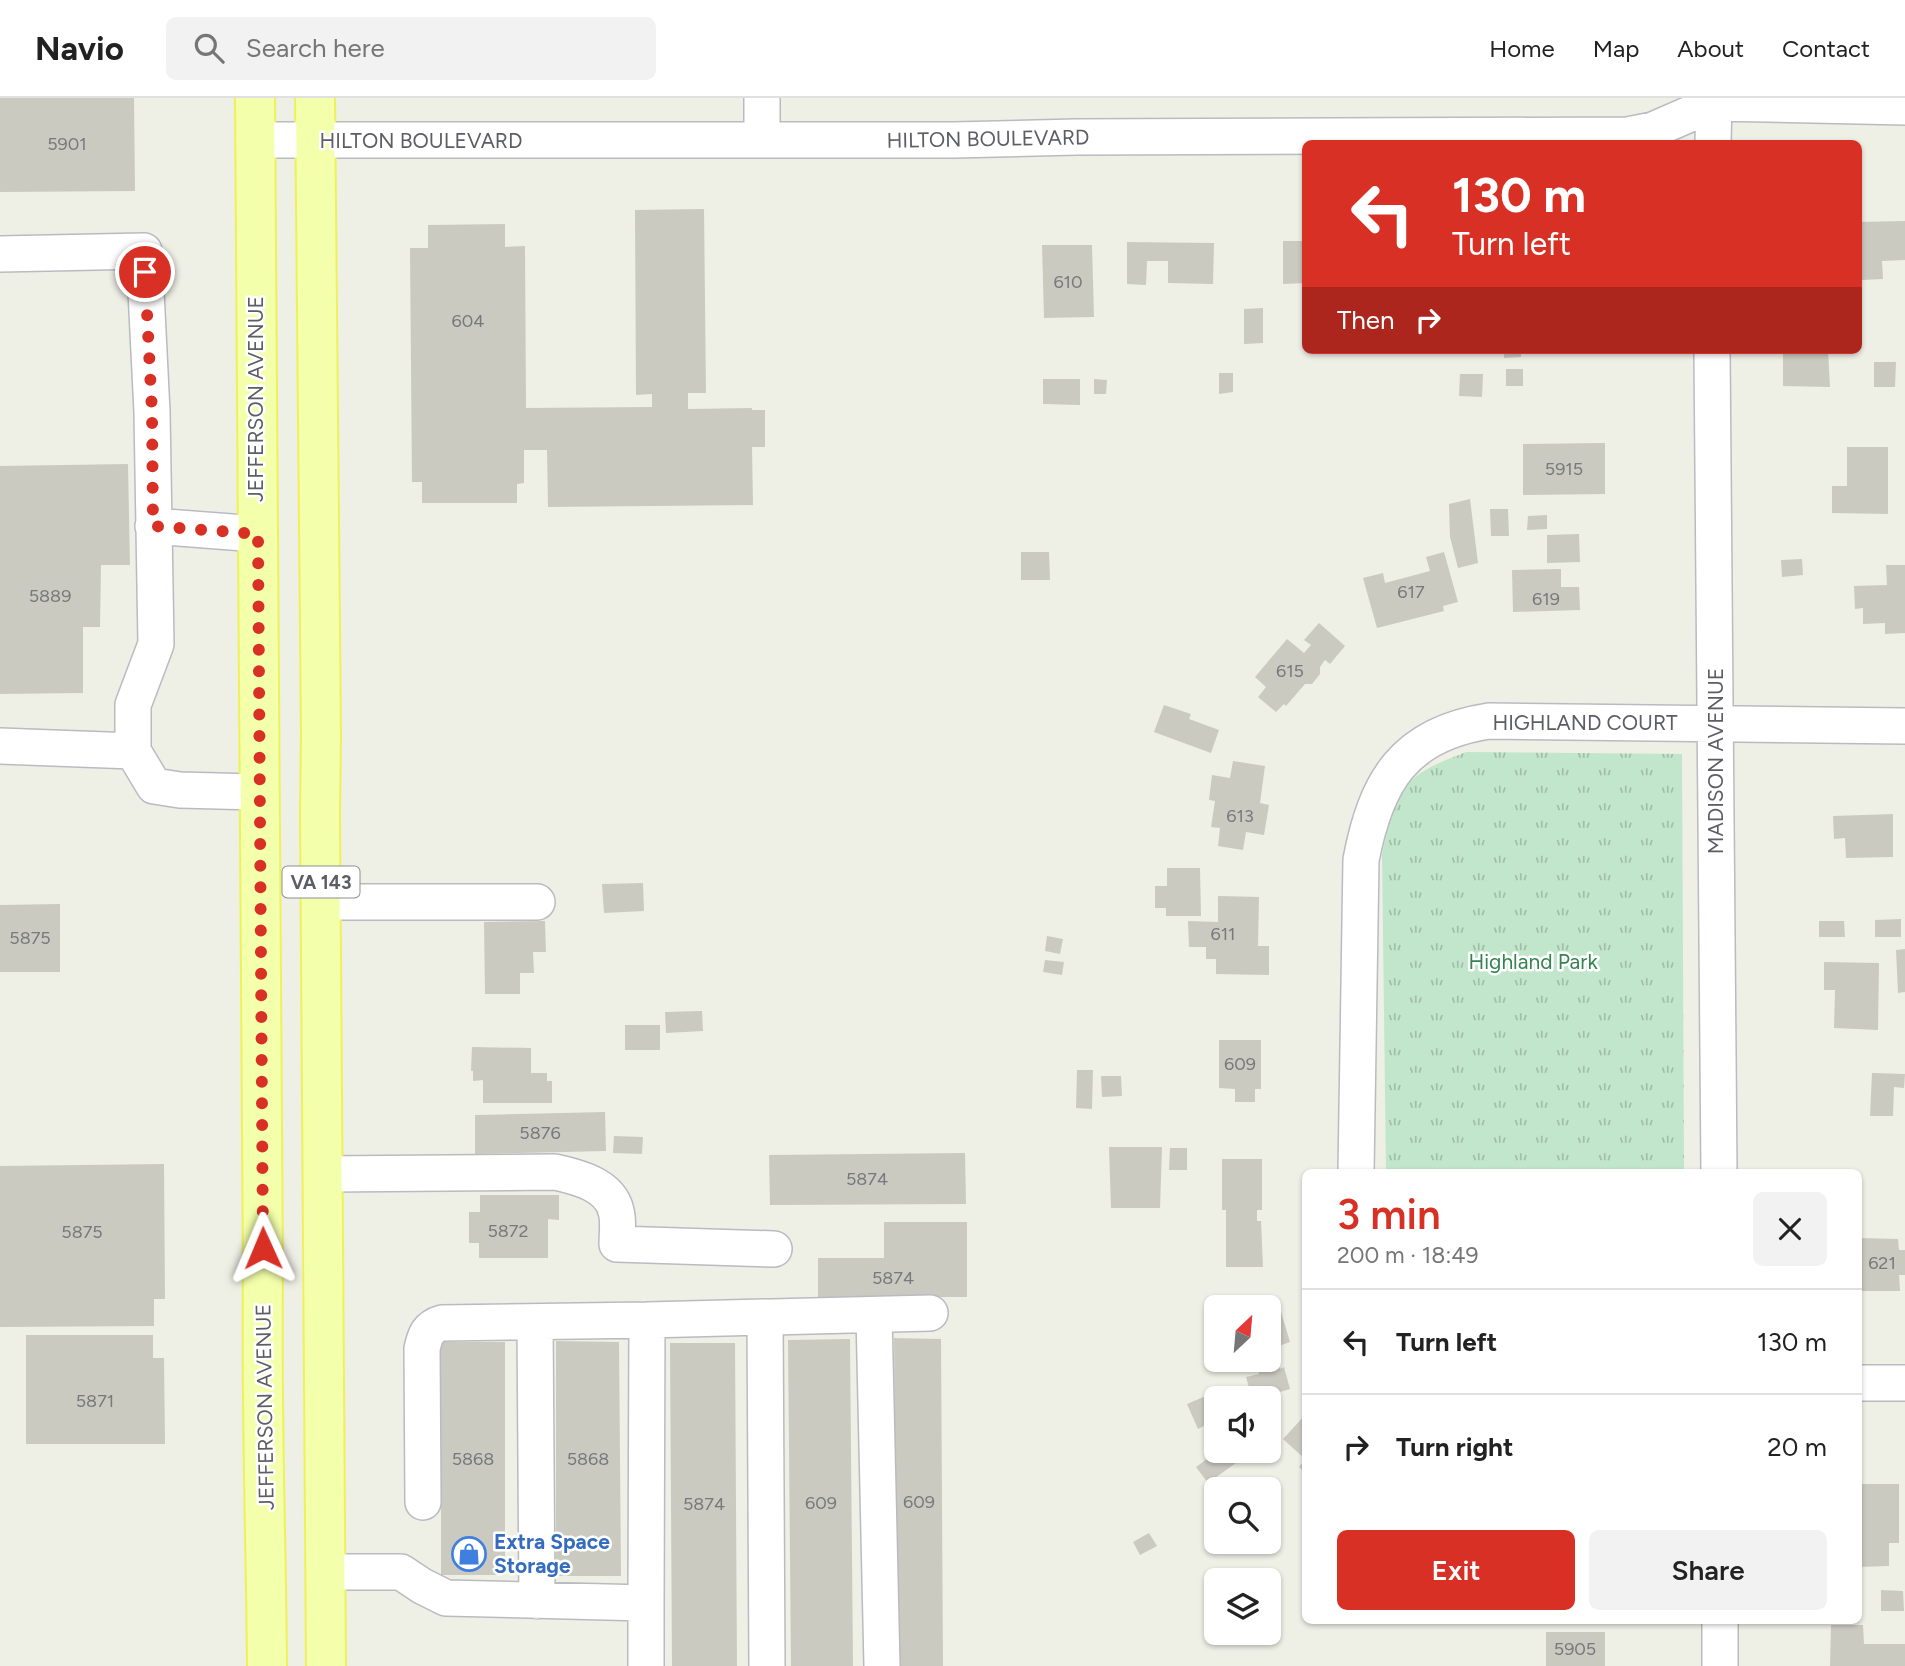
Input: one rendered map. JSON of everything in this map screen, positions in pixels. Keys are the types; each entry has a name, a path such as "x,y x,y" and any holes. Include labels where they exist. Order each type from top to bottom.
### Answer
{"main road":[{"name":"JEFFERSON AVENUE","path":"255,98 261,1379 266,1512 267,1666"},
{"name":"VA 143","path":"315,98 326,1666"},
{"path":"262,1174 324,1174"}],"street":[{"path":"762,98 762,139"},
{"name":"HILTON BOULEVARD","path":"254,140 926,140 1629,135 1653,131 1713,100 1905,107"},
{"path":"1713,100 1713,140"},
{"path":"0,254 144,251 152,412 156,644 132,705 133,751 154,786 180,790 259,792"},
{"name":"MADISON AVENUE","path":"1712,354 1719,1169"},
{"path":"153,526 258,534"},
{"name":"HIGHLAND COURT","path":"1356,1169 1361,860 1368,822 1384,786 1394,769 1416,749 1442,734 1470,724 1489,721 1905,726"},
{"path":"0,746 133,751"},
{"path":"321,902 537,902"},
{"path":"324,1174 555,1172 587,1181 607,1193 616,1211 617,1244 774,1249"},
{"path":"423,1502 422,1349 425,1336 432,1326 442,1323 930,1313"},
{"path":"874,1315 881,1666"},
{"path":"765,1317 766,1666"},
{"path":"646,1666 647,1320"},
{"path":"535,1322 537,1601"},
{"path":"1862,1383 1905,1383"},
{"path":"325,1572 401,1572 446,1598 646,1603"},
{"path":"1720,1624 1720,1666"}],"green space":[{"name":"Highland Park","path":"1466,752 1682,754 1684,1169 1386,1169 1382,854 1393,810 1400,794 1411,780 1441,762"}],"building":[{"path":"0,98 134,98 135,191 0,192"},
{"path":"704,209 706,393 688,393 688,409 765,410 765,447 752,447 753,505 548,507 547,450 524,450 524,483 517,484 517,503 422,503 422,482 412,482 410,248 428,248 428,225 505,224 505,247 525,246 526,408 652,407 652,394 636,395 635,210"},
{"path":"1905,221 1905,260 1882,261 1883,279 1862,280 1862,222"},
{"path":"1283,241 1302,241 1302,283 1283,284"},
{"path":"1127,242 1214,243 1213,284 1168,283 1168,261 1147,261 1146,285 1127,284"},
{"path":"1042,245 1092,245 1094,317 1044,318"},
{"path":"1263,308 1263,343 1244,344 1244,309"},
{"path":"1504,354 1521,354 1521,357 1504,358"},
{"path":"1783,354 1828,354 1830,387 1783,386"},
{"path":"1874,362 1896,362 1895,387 1874,387"},
{"path":"1506,369 1523,369 1523,386 1506,386"},
{"path":"1219,373 1233,373 1233,392 1219,394"},
{"path":"1460,374 1483,374 1482,397 1459,396"},
{"path":"1043,379 1080,379 1080,405 1043,404"},
{"path":"1094,379 1107,380 1106,394 1094,394"},
{"path":"1605,443 1605,494 1523,495 1523,444"},
{"path":"1847,447 1888,447 1888,514 1832,513 1832,486 1847,486"},
{"path":"128,464 130,565 101,565 100,627 83,627 83,693 0,694 0,466"},
{"path":"1470,499 1478,563 1458,568 1450,537 1449,504"},
{"path":"1490,509 1508,509 1509,536 1491,536"},
{"path":"1547,515 1547,529 1527,530 1528,516"},
{"path":"1579,534 1580,562 1547,563 1547,535"},
{"path":"1021,552 1049,552 1050,580 1021,580"},
{"path":"1444,552 1458,602 1443,606 1444,611 1377,628 1363,578 1383,573 1385,583 1430,571 1426,557"},
{"path":"1802,559 1803,575 1782,577 1781,560"},
{"path":"1886,565 1905,565 1905,633 1885,634 1885,623 1863,624 1863,608 1855,609 1854,586 1887,585"},
{"path":"1561,569 1561,587 1579,587 1580,610 1513,612 1512,570"},
{"path":"1319,623 1345,646 1330,664 1325,660 1320,667 1320,674 1312,684 1305,684 1286,706 1284,704 1276,712 1258,697 1266,687 1255,677 1287,639 1304,653 1311,645 1304,640"},
{"path":"1164,705 1191,714 1189,719 1219,730 1211,753 1154,732"},
{"path":"1233,761 1265,766 1260,803 1269,805 1264,835 1246,832 1243,850 1218,846 1220,828 1211,827 1215,801 1209,800 1212,775 1230,778"},
{"path":"1893,814 1893,857 1846,858 1845,838 1834,839 1833,816"},
{"path":"1167,868 1200,868 1201,916 1166,916 1166,908 1155,908 1155,886 1167,886"},
{"path":"643,883 644,911 604,913 602,884"},
{"path":"1218,896 1259,897 1258,946 1269,946 1269,975 1216,974 1216,959 1206,959 1206,947 1189,947 1188,921 1218,922"},
{"path":"60,904 60,972 0,972 0,905"},
{"path":"1901,919 1901,937 1875,937 1875,920"},
{"path":"545,921 546,952 533,952 534,973 520,973 520,994 485,994 484,922"},
{"path":"1819,921 1844,921 1845,937 1819,937"},
{"path":"1047,936 1063,939 1060,954 1045,951"},
{"path":"1905,949 1905,992 1898,993 1896,950"},
{"path":"1045,960 1064,962 1062,975 1043,972"},
{"path":"1824,962 1879,963 1878,1030 1834,1028 1835,990 1824,990"},
{"path":"702,1011 703,1031 666,1033 665,1012"},
{"path":"625,1025 660,1025 660,1050 625,1050"},
{"path":"1219,1040 1261,1040 1261,1089 1255,1089 1255,1102 1235,1102 1235,1089 1219,1088"},
{"path":"472,1047 531,1048 531,1073 547,1073 547,1081 552,1081 552,1103 483,1103 483,1080 473,1081 471,1071"},
{"path":"1077,1070 1093,1070 1092,1109 1076,1108"},
{"path":"1872,1073 1905,1074 1904,1088 1894,1087 1893,1116 1870,1116"},
{"path":"1101,1076 1121,1076 1122,1096 1102,1097"},
{"path":"605,1112 606,1151 475,1154 475,1115"},
{"path":"614,1136 643,1137 642,1154 613,1153"},
{"path":"1109,1147 1162,1147 1160,1208 1111,1208"},
{"path":"1170,1148 1187,1148 1187,1170 1169,1170"},
{"path":"965,1153 966,1204 770,1205 769,1155"},
{"path":"1222,1159 1262,1159 1262,1210 1257,1210 1257,1221 1261,1221 1263,1267 1226,1267 1226,1210 1222,1210"},
{"path":"164,1164 165,1299 154,1299 154,1326 0,1327 0,1166"},
{"path":"480,1195 559,1195 559,1220 548,1219 548,1258 479,1258 479,1243 469,1243 469,1212 480,1212"},
{"path":"884,1222 967,1222 967,1297 818,1297 818,1258 884,1258"},
{"path":"1862,1238 1898,1239 1899,1250 1905,1250 1905,1275 1899,1275 1900,1291 1862,1291"},
{"path":"1281,1312 1290,1342 1281,1345"},
{"path":"26,1335 153,1335 153,1358 164,1358 165,1444 26,1444"},
{"path":"894,1338 941,1339 943,1666 897,1666"},
{"path":"850,1339 853,1666 791,1666 788,1340"},
{"path":"556,1341 619,1342 621,1576 556,1576"},
{"path":"441,1342 505,1342 505,1575 441,1575"},
{"path":"670,1343 735,1343 737,1666 672,1666"},
{"path":"1284,1367 1290,1389 1281,1392 1281,1386 1249,1386 1246,1377 1281,1372"},
{"path":"1204,1397 1204,1426 1198,1429 1187,1404"},
{"path":"1302,1418 1302,1456 1283,1439"},
{"path":"1204,1461 1236,1463 1216,1477 1204,1478 1196,1467"},
{"path":"1862,1484 1899,1484 1899,1543 1889,1543 1889,1566 1862,1567"},
{"path":"1149,1533 1157,1546 1140,1555 1133,1542"},
{"path":"1881,1590 1903,1591 1904,1611 1881,1611"},
{"path":"1831,1625 1863,1625 1864,1644 1905,1644 1905,1666 1830,1666"},
{"path":"1546,1632 1605,1632 1605,1666 1546,1666"}],"place":[{"name":"Extra Space Storage","path":"469,1554"}],"route":[{"path":"145,272 152,412 153,526 258,534 263,1248"}]}
